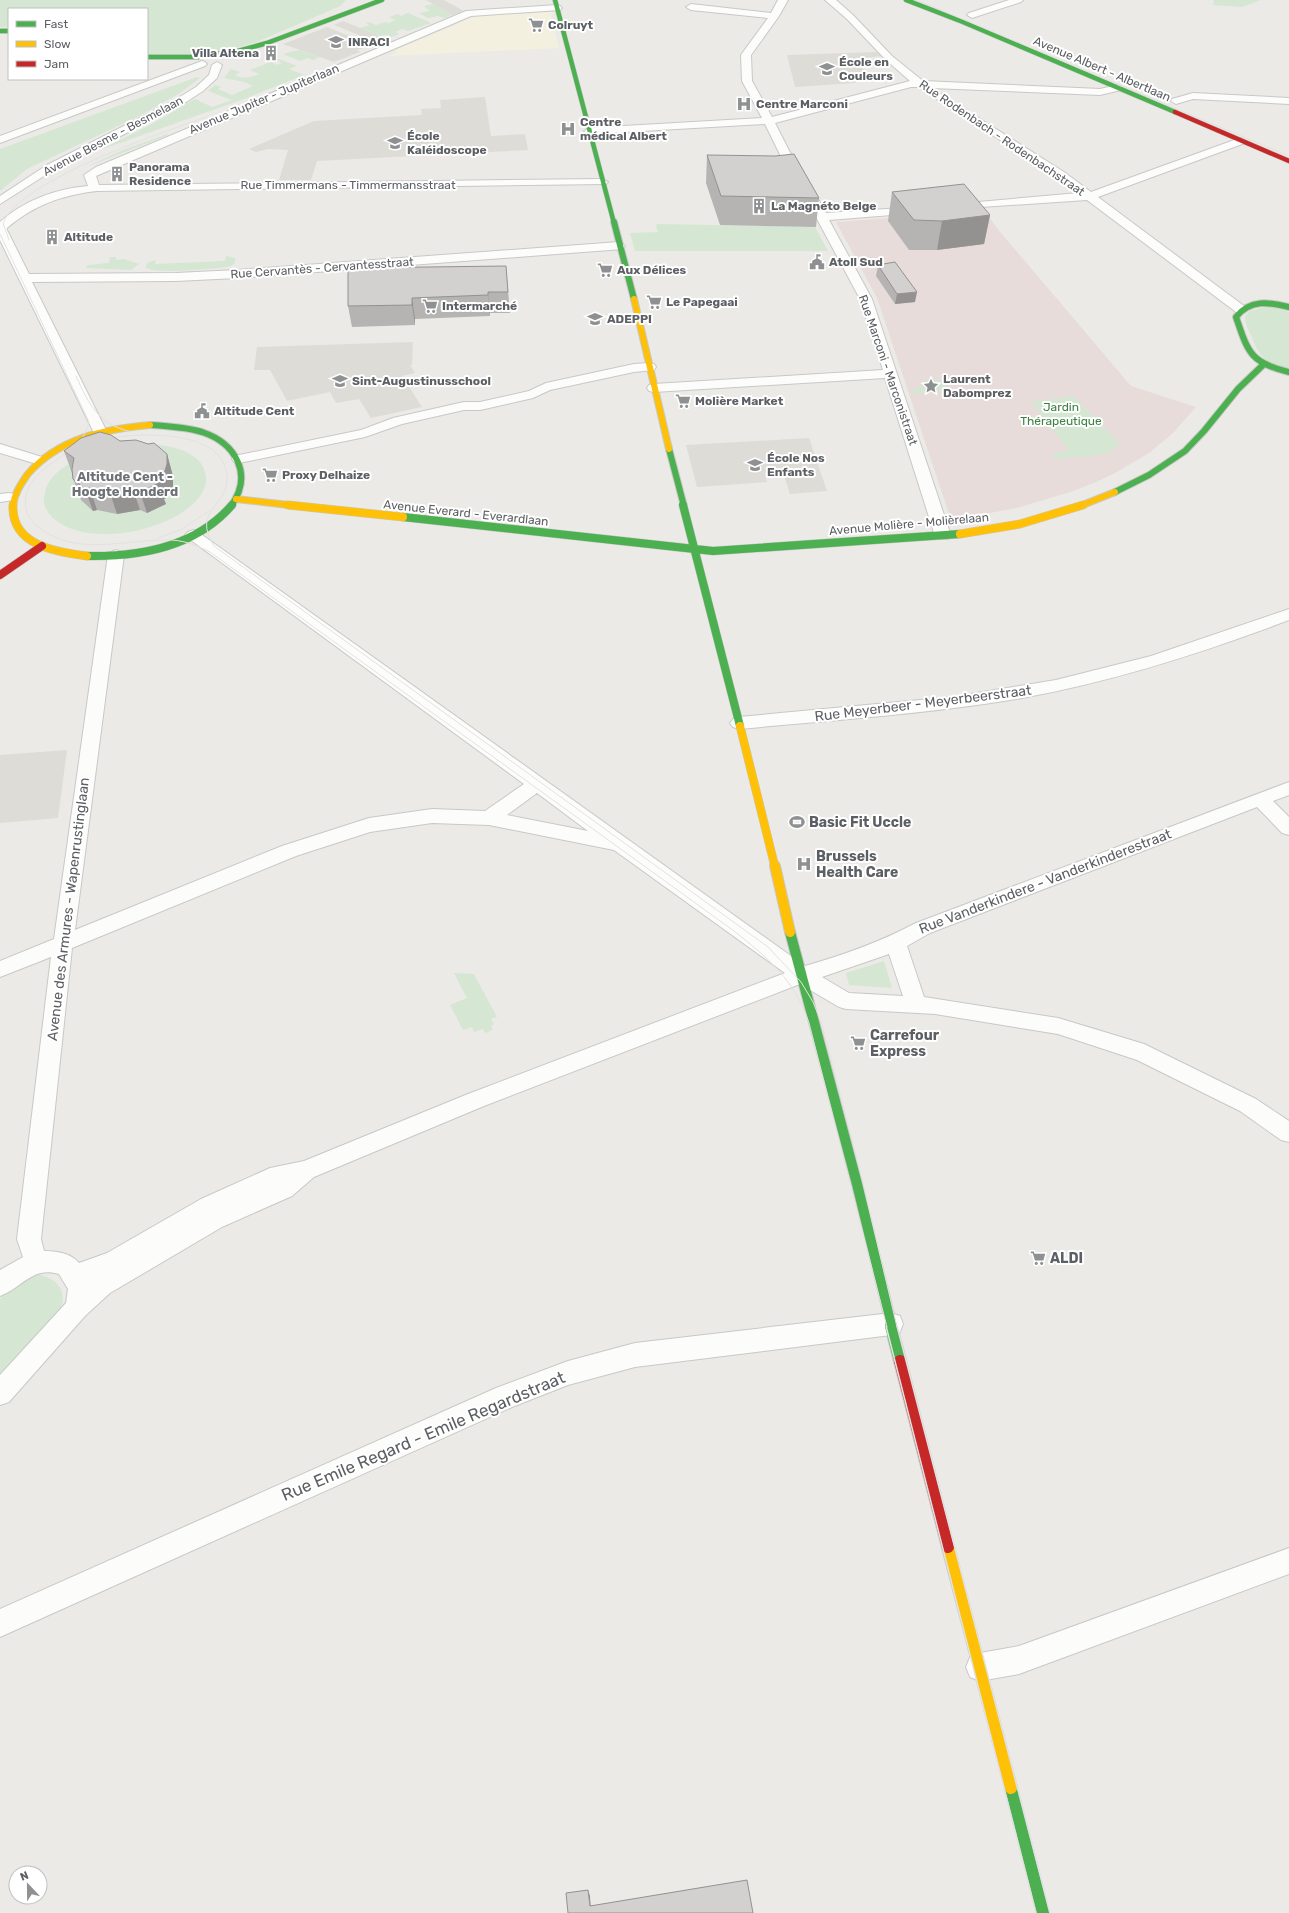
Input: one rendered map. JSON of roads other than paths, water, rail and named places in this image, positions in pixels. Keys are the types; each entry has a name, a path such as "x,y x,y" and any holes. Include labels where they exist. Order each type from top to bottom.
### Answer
{"main road":[{"name":"Avenue Besme - Besmelaan","path":"316,24 363,0"},
{"name":"Avenue Besme - Besmelaan","path":"200,61 212,53 227,54 267,43 382,0"},
{"name":"Avenue Albert - Albertlaan","path":"906,0 963,22 1289,161"},
{"path":"556,4 641,326 648,367 694,550 1043,1913"},
{"path":"969,14 986,21"},
{"name":"Avenue Besme - Besmelaan","path":"200,61 217,65 231,59 231,57 227,54"},
{"path":"148,57 200,61"},
{"name":"Avenue Albert - Albertlaan","path":"1172,99 1193,108"},
{"path":"1289,307 1277,304 1258,303 1240,309 1236,317 1251,356 1263,365 1289,372"},
{"name":"Avenue Molière - Molièrelaan","path":"694,550 713,551 943,536 988,531 1028,522 1114,492 1148,475 1185,451 1204,431 1238,389 1263,365"},
{"path":"150,425 186,428 211,436 231,450 239,459 244,478 242,487 236,499 214,523 193,535 162,548 116,555 95,556 72,553 42,546 25,535 15,525 5,498 37,460 73,440 100,432 150,425"},
{"name":"Avenue Everard - Everardlaan","path":"236,499 694,550"},
{"path":"0,575 42,546"}],"street":[{"name":"Rue Marconi - Marconistraat","path":"783,0 774,16 746,55 747,81 800,183 808,192 866,299 943,536"},
{"name":"Rue Rodenbach - Rodenbachstraat","path":"830,0 850,17 889,58 919,84 1039,160 1240,309"},
{"path":"969,14 1018,0"},
{"path":"477,8 513,4 546,4"},
{"name":"Avenue Jupiter - Jupiterlaan","path":"94,188 90,179 92,172 309,79 469,13 556,4"},
{"path":"691,7 774,16"},
{"name":"Avenue Besme - Besmelaan","path":"0,140 200,61"},
{"name":"Avenue Besme - Besmelaan","path":"0,201 58,163 109,140 184,99 210,81 217,71 217,65"},
{"path":"589,131 769,121 912,84 1100,92 1117,88"},
{"path":"1172,99 1193,96 1289,101"},
{"path":"941,208 1089,196 1241,141"},
{"name":"Rue Timmermans - Timmermansstraat","path":"94,188 602,182"},
{"path":"94,188 66,192 28,205 1,227 1,230 100,432"},
{"path":"822,217 925,209"},
{"name":"Rue Cervantès - Cervantesstraat","path":"24,278 176,277 237,274 619,246"},
{"path":"239,459 365,433 398,421 464,406 480,406 533,394 546,387 634,368 648,367"},
{"path":"654,388 890,374"},
{"path":"0,448 37,460"},
{"path":"193,535 802,975 846,1001 971,1010 1058,1026 1144,1053 1248,1105 1289,1133"},
{"name":"Avenue des Armures - Wapenrustinglaan","path":"36,1262 29,1239 59,968 64,944 116,555"},
{"name":"Rue Meyerbeer - Meyerbeerstraat","path":"739,723 946,703 1066,684 1155,660 1228,638 1289,614"},
{"path":"489,818 537,784"},
{"name":"Rue Vanderkindere - Vanderkinderestraat","path":"306,1170 476,1100 802,975 855,959 896,943 923,928 1289,788"},
{"path":"1260,799 1289,828"},
{"path":"0,969 289,851 369,825 432,816 489,818 612,843 628,850"},
{"path":"896,943 916,1005"},
{"path":"74,1275 114,1261 208,1206 278,1174 306,1170"},
{"path":"0,1393 77,1308 102,1285 214,1220 284,1189 306,1170"},
{"path":"0,1285 10,1276 36,1262 54,1262 66,1266 74,1275 80,1289 77,1308"},
{"name":"Rue Emile Regard - Emile Regardstraat","path":"0,1623 505,1397 568,1373 635,1355 891,1324"},
{"path":"980,1667 1019,1660 1289,1561"}],"tram line":[{"path":"917,0 1289,156"},
{"path":"9,240 3,223 15,207 36,190 95,160 127,146 207,117"},
{"path":"0,234 89,422 85,434 78,443 68,452 47,466 30,484 25,505 31,520 52,536 68,542 102,545 155,540 172,540 192,544 210,552 734,931 769,961 779,971 796,994 809,1023 887,1327"},
{"path":"76,376 96,412 110,424 131,432"},
{"path":"103,439 136,435 156,435 177,437 195,441 211,449 222,461 227,477 223,495 209,516 207,524 208,534 214,546 768,947 801,982 813,1002 822,1024 863,1183 897,1327"},
{"path":"158,538 182,529 209,511"},
{"path":"886,1326 1036,1913"},
{"path":"897,1326 1050,1913"}],"place":[{"name":"Colruyt","path":"536,25"},
{"name":"INRACI","path":"336,42"},
{"name":"Villa Altena","path":"271,53"},
{"name":"École en Couleurs","path":"827,69"},
{"name":"Centre Marconi","path":"744,104"},
{"name":"Centre médical Albert","path":"568,129"},
{"name":"École Kaléidoscope","path":"395,143"},
{"name":"Panorama Residence","path":"117,174"},
{"name":"La Magnéto Belge","path":"759,206"},
{"name":"Altitude","path":"52,237"},
{"name":"Atoll Sud","path":"817,262"},
{"name":"Aux Délices","path":"605,270"},
{"name":"Le Papegaai","path":"654,302"},
{"name":"Intermarché","path":"430,306"},
{"name":"ADEPPI","path":"595,319"},
{"name":"Sint-Augustinusschool","path":"340,381"},
{"name":"Laurent Dabomprez","path":"931,386"},
{"name":"Molière Market","path":"683,401"},
{"name":"Altitude Cent","path":"202,411"},
{"name":"École Nos Enfants","path":"755,465"},
{"name":"Proxy Delhaize","path":"270,475"},
{"name":"Basic Fit Uccle","path":"797,822"},
{"name":"Brussels Health Care","path":"804,864"},
{"name":"Carrefour Express","path":"858,1043"},
{"name":"ALDI","path":"1038,1258"}],"district":[{"name":"Altitude Cent - Hoogte Honderd","path":"125,484"}],"park label":[{"name":"Jardin Thérapeutique","path":"1061,414"}]}
